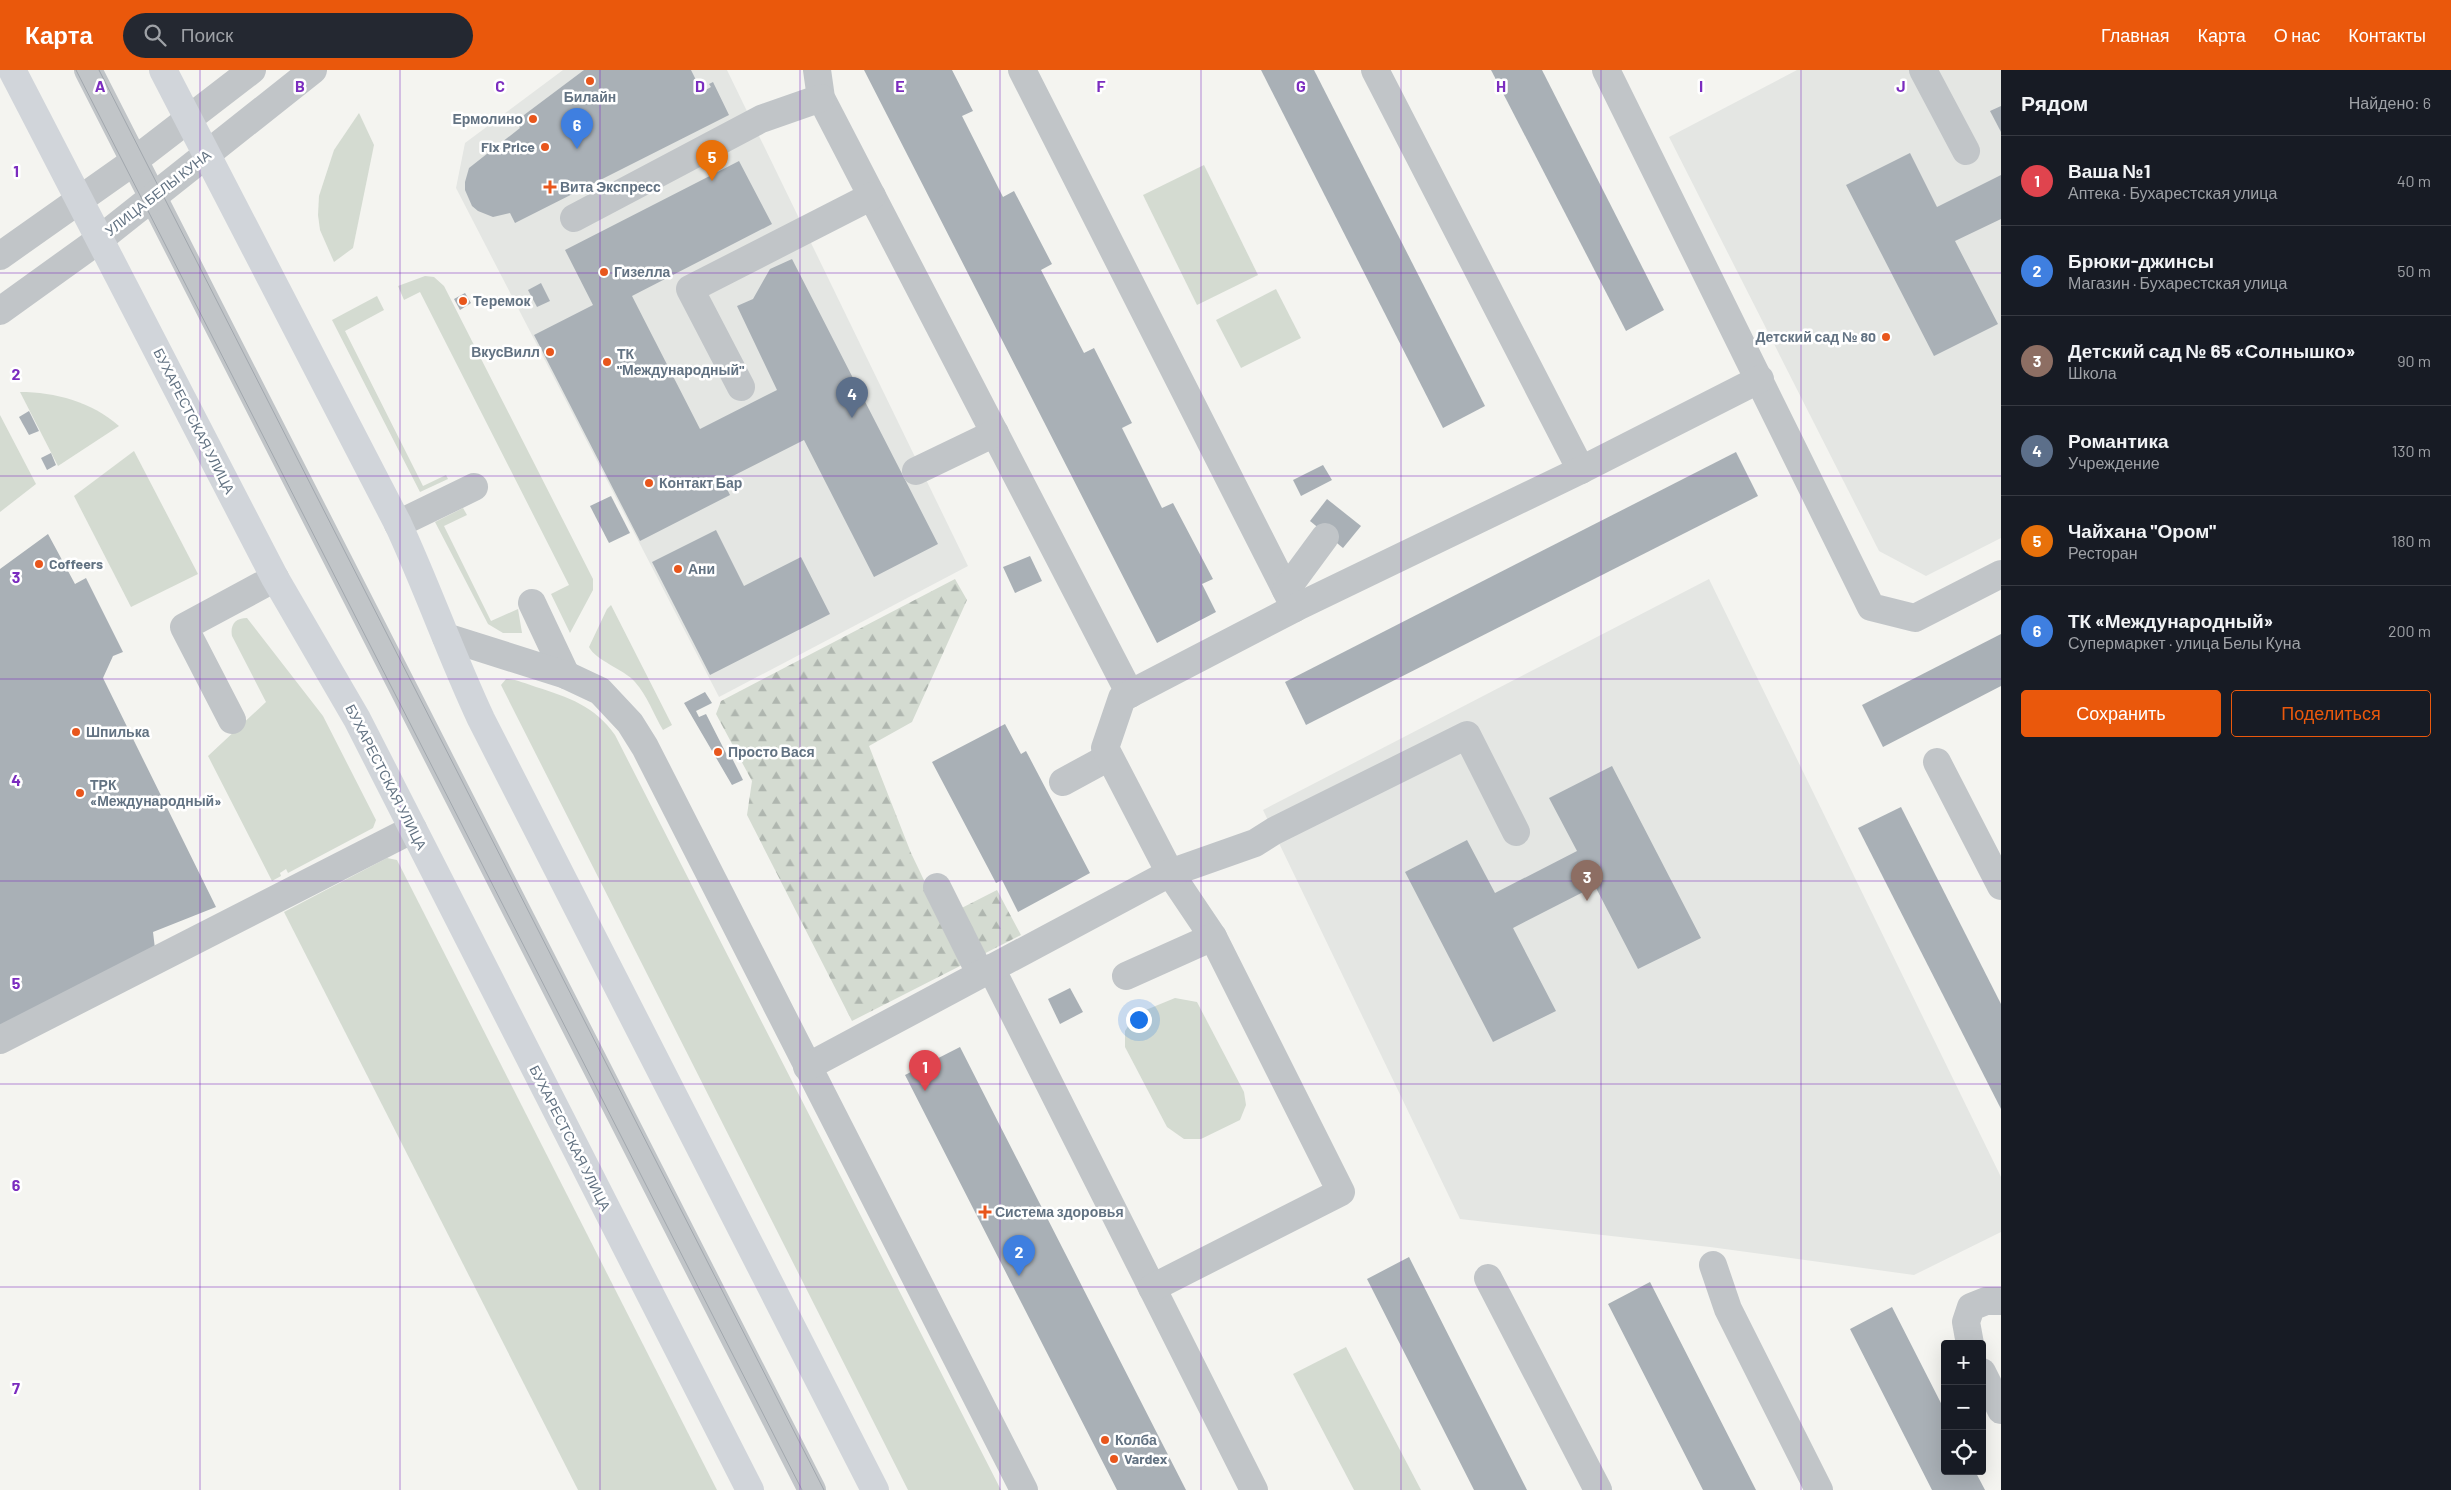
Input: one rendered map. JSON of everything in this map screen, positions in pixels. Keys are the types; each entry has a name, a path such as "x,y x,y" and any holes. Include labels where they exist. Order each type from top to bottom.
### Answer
{"main road":[{"name":"БУХАРЕСТСКАЯ УЛИЦА","path":"12,70 275,578 357,719 750,1490"},
{"path":"163,70 398,524 425,584 461,676 481,719 875,1490"}],"street":[{"path":"88,70 812,1490"},
{"path":"0,256 134,160 252,70"},
{"name":"УЛИЦА БЕЛЫ КУНА","path":"0,310 100,238 313,70"},
{"path":"817,70 821,98 1130,694"},
{"path":"1022,70 1290,599"},
{"path":"1375,70 1581,470"},
{"path":"1606,70 1760,379 1871,608 1916,618 2001,574"},
{"path":"1923,70 1966,151"},
{"path":"574,218 761,120 821,98"},
{"path":"741,387 690,289 872,196"},
{"path":"1152,1288 1341,1192 1212,937 1170,873 1105,748 1122,698 1290,599 1581,470 1760,379"},
{"path":"916,471 995,433"},
{"path":"398,524 474,487"},
{"path":"1290,599 1325,537"},
{"path":"232,720 184,627 275,578"},
{"path":"532,603 566,675"},
{"path":"446,637 566,675 600,691 613,703 635,731 1024,1490"},
{"path":"807,1067 1170,873 1256,843 1274,832 1467,735 1516,832"},
{"path":"1063,782 1109,757"},
{"path":"1937,762 2001,886"},
{"path":"0,1040 413,828"},
{"path":"937,887 986,971 1152,1288 1254,1490"},
{"path":"1126,976 1212,937"},
{"path":"1713,1265 1728,1309 1818,1490"},
{"path":"1488,1278 1598,1490"},
{"path":"1969,1340 1966,1322 1972,1307 1986,1301 2001,1301"},
{"path":"1986,1379 2000,1404"}],"shaded area":[{"path":"563,70 727,70 968,566 719,697 456,188 465,143"},
{"name":"Детский сад № 80","path":"1797,70 2001,70 2001,538 1926,576 1879,551 1669,137"},
{"path":"1709,579 2001,1177 2001,1232 1914,1275 1710,1247 1460,1219 1263,810"}],"green space":[{"path":"359,113 374,145 353,248 334,262 320,230 318,215 319,196 334,150"},
{"path":"1204,165 1258,275 1197,305 1143,195"},
{"path":"425,276 434,277 444,286 593,579 593,590 570,633 551,594 569,585 420,292 404,300 398,286"},
{"path":"1276,289 1301,338 1241,368 1216,320"},
{"path":"377,296 384,310 345,331 423,486 446,475 448,479 420,492 332,320"},
{"path":"20,392 60,396 72,400 97,411 119,426 58,466"},
{"path":"0,415 36,484 0,512"},
{"path":"134,451 198,574 131,607 74,496"},
{"path":"463,508 467,515 444,526 491,621 518,609 522,633 503,633 488,624 435,522"},
{"path":"955,579 967,600 912,722 869,746 911,853 942,918 997,890 1021,935 852,1021 747,815 752,781 716,714 721,701"},
{"path":"611,605 672,725 663,730 647,699 635,682 598,657 589,647 607,609"},
{"path":"247,618 323,716 376,820 373,828 288,873 286,869 280,873 281,876 272,881 208,756 266,702 232,636 234,623 239,619"},
{"path":"506,679 548,691 580,704 599,717 615,735 1001,1490 908,1490 501,685"},
{"path":"387,858 397,860 717,1490 578,1490 284,912"},
{"path":"1175,998 1197,1002 1244,1092 1246,1105 1240,1120 1201,1139 1184,1139 1167,1127 1125,1047 1125,1031 1136,1014"},
{"path":"1346,1347 1421,1490 1354,1490 1293,1374"}],"building":[{"path":"584,70 691,70 702,92 711,87 709,84 713,82 729,115 515,223 510,213 493,217 478,211 472,206 465,190 469,168 520,128 516,121"},
{"path":"864,70 952,70 973,111 962,116 1003,197 1014,191 1052,264 1041,270 1084,353 1094,348 1132,423 1122,428 1162,508 1173,503 1213,579 1202,584 1216,612 1157,643"},
{"path":"1261,70 1314,70 1485,406 1443,428"},
{"path":"1491,70 1542,70 1664,310 1626,331"},
{"path":"2001,106 2001,132 1990,111"},
{"path":"1910,153 1937,207 2001,175 2001,219 1955,241 1998,324 1934,356 1846,185"},
{"name":"ТК \"Международный\"","path":"739,161 772,224 632,296 700,429 777,390 737,306 753,299 770,269 792,259 938,544 874,577 804,440 723,481 730,495 640,541 534,335 593,305 565,250"},
{"path":"541,283 550,301 537,307 528,290"},
{"name":"Теремок","path":"465,293 471,303 460,310 454,299"},
{"path":"29,411 39,431 29,435 19,417"},
{"path":"1736,452 1758,496 1306,725 1285,682"},
{"path":"51,453 56,465 47,470 41,458"},
{"path":"1323,465 1332,480 1301,496 1293,480"},
{"path":"611,496 630,533 609,543 590,506"},
{"path":"1327,499 1361,526 1343,548 1310,521"},
{"path":"716,530 744,586 801,557 830,614 710,675 652,562"},
{"name":"ТРК «Международный»","path":"48,534 75,584 86,578 123,652 113,656 103,678 216,907 153,932 156,957 0,1037 0,569"},
{"path":"1030,556 1042,581 1015,593 1003,567"},
{"path":"2001,634 2001,686 1883,747 1862,705"},
{"path":"705,692 712,703 696,711 699,717 706,714 729,759 732,758 743,780 732,785 684,703"},
{"path":"1005,724 1021,754 1026,751 1090,873 1018,912 1002,880 996,883 932,762"},
{"path":"1612,766 1701,938 1638,969 1595,886 1513,928 1556,1011 1493,1042 1405,872 1467,840 1495,893 1577,851 1549,798"},
{"path":"1901,807 2001,1004 2001,1109 1858,828"},
{"path":"1070,988 1083,1012 1060,1024 1048,999"},
{"path":"960,1047 1186,1490 1117,1490 905,1075"},
{"path":"1409,1257 1527,1490 1474,1490 1367,1279"},
{"path":"1650,1282 1756,1490 1703,1490 1608,1304"},
{"path":"1892,1307 1941,1403 1941,1475 1977,1475 1985,1490 1932,1490 1850,1329"}],"tram line":[{"path":"76,70 802,1490"},
{"path":"99,70 824,1490"}],"place":[{"name":"Билайн","path":"590,81"},
{"name":"Ермолино","path":"533,119"},
{"name":"Fix Price","path":"545,147"},
{"name":"ТК «Международный»","path":"577,149"},
{"name":"Чайхана \"Ором\"","path":"712,181"},
{"name":"Вита Экспресс","path":"550,187"},
{"name":"Гизелла","path":"604,272"},
{"name":"Теремок","path":"463,301"},
{"name":"Детский сад № 80","path":"1886,337"},
{"name":"ВкусВилл","path":"550,352"},
{"name":"ТК \"Международный\"","path":"607,362"},
{"name":"Романтика","path":"852,418"},
{"name":"Контакт Бар","path":"649,483"},
{"name":"Coffeers","path":"39,564"},
{"name":"Ани","path":"678,569"},
{"name":"Шпилька","path":"76,732"},
{"name":"Просто Вася","path":"718,752"},
{"name":"ТРК «Международный»","path":"80,793"},
{"name":"Детский сад № 65 «Солнышко»","path":"1587,901"},
{"name":"Ваша №1","path":"925,1091"},
{"name":"Система здоровья","path":"985,1212"},
{"name":"Брюки-джинсы","path":"1019,1276"},
{"name":"Колба","path":"1105,1440"},
{"name":"Vardex","path":"1114,1459"}]}
